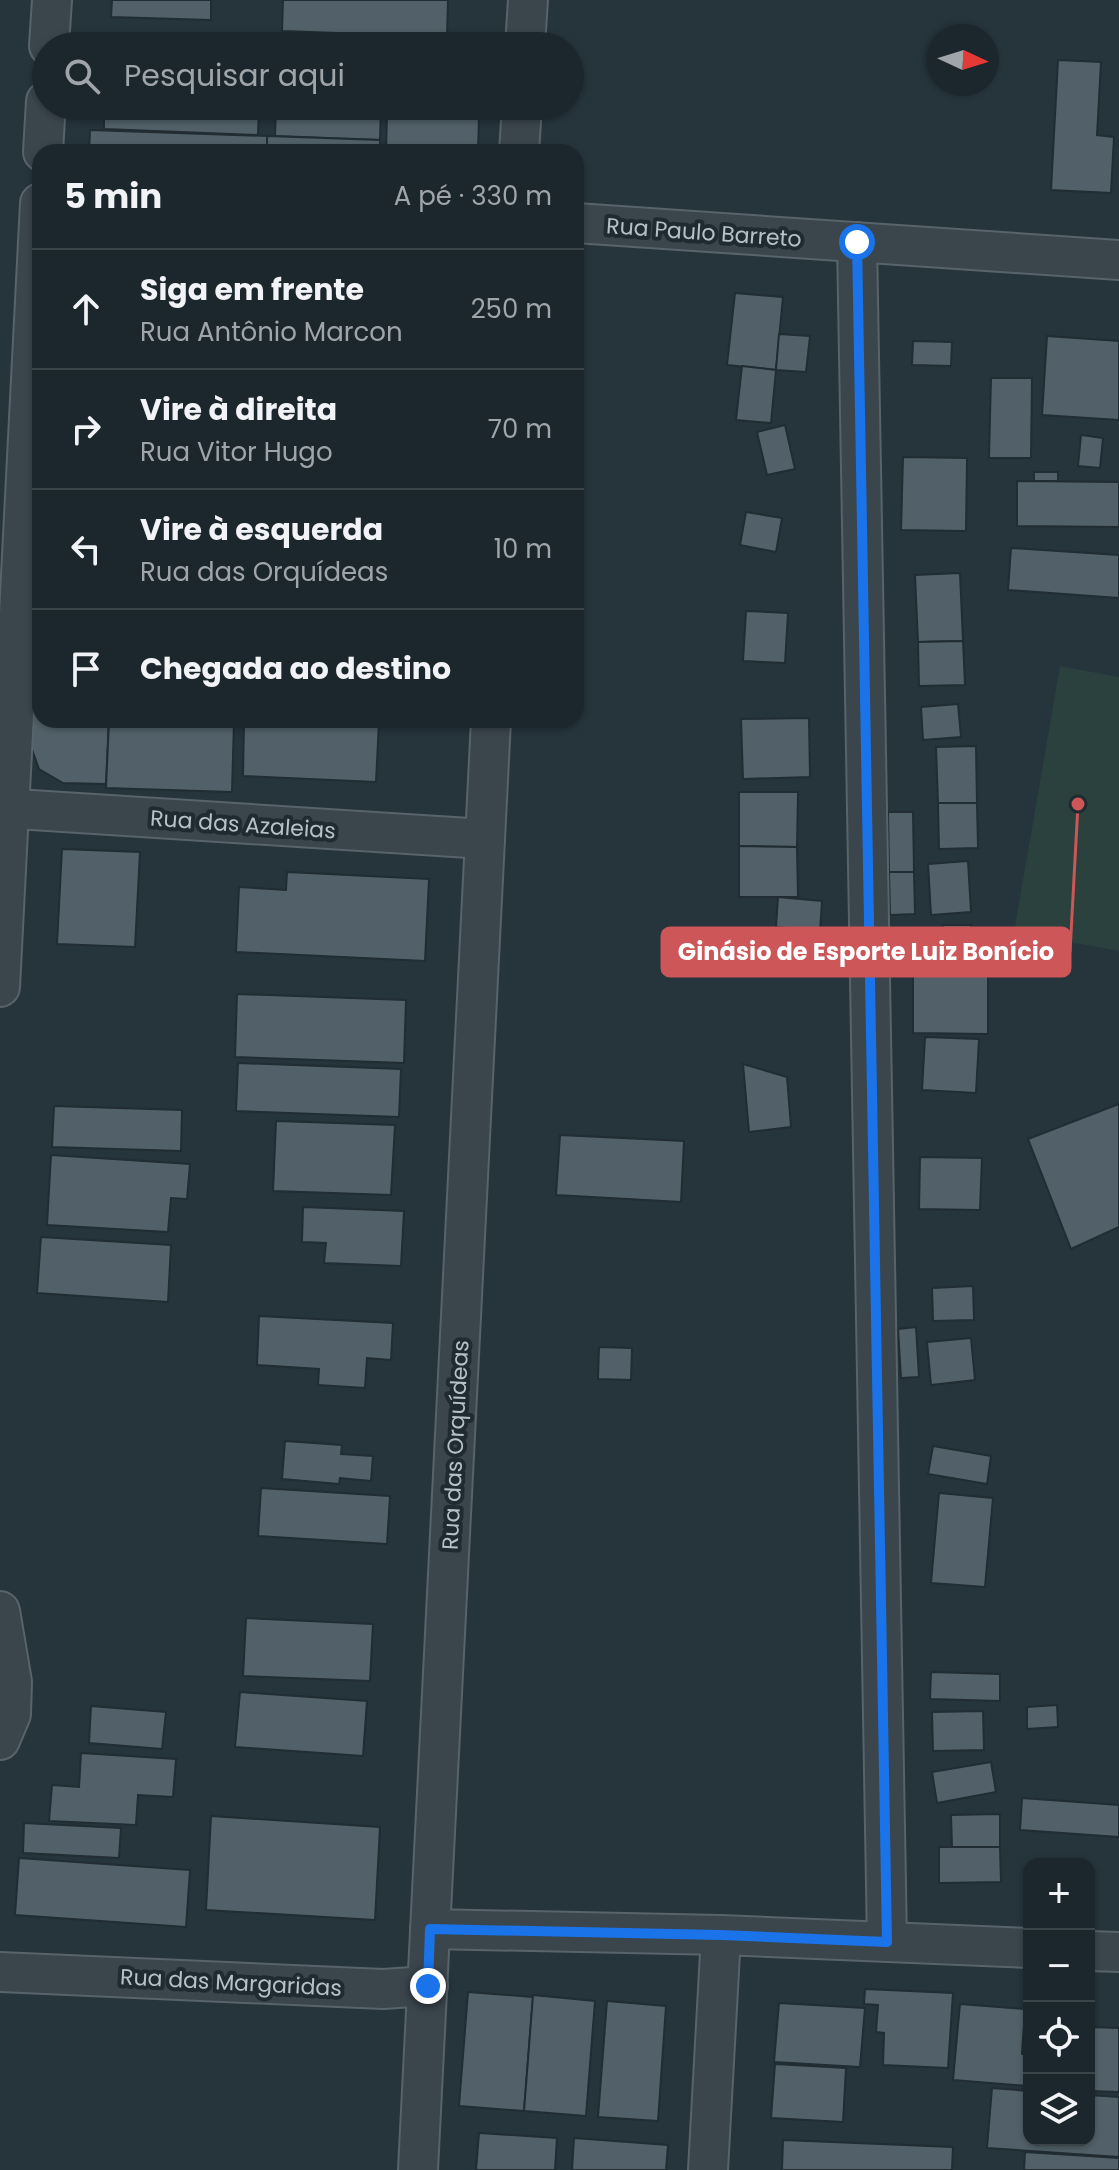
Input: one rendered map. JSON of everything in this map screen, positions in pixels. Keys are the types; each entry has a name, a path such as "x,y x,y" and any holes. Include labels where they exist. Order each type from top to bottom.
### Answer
{"street":[{"path":"50,32 52,0"},
{"path":"526,32 528,0"},
{"path":"43,144 45,120"},
{"path":"520,144 521,120"},
{"name":"Rua Paulo Barreto","path":"584,224 1119,260"},
{"path":"857,242 887,1942"},
{"path":"0,987 5,809 32,342"},
{"name":"Rua das Orquídeas","path":"418,2170 491,728"},
{"name":"Rua das Azaleias","path":"5,809 485,839"},
{"path":"0,1611 12,1682 11,1714 0,1739"},
{"path":"430,1929 721,1935 1023,1948"},
{"path":"708,2170 721,1935"},
{"path":"1095,1951 1119,1952"},
{"name":"Rua das Margaridas","path":"0,1958 17,1972 383,1989 428,1986"}],"green space":[{"path":"1060,666 1119,677 1119,951 1014,932"}],"building":[{"path":"112,0 211,0 211,20 111,17"},
{"path":"283,0 448,0 447,32 282,31"},
{"path":"1058,60 1101,62 1097,135 1114,137 1111,193 1051,190"},
{"path":"104,120 259,120 258,135 104,129"},
{"path":"276,120 381,120 380,140 275,136"},
{"path":"387,120 479,120 478,144 386,144"},
{"path":"90,130 267,136 267,144 89,144"},
{"path":"267,136 380,140 380,144 267,144"},
{"path":"735,293 783,297 776,370 727,365"},
{"path":"779,334 810,336 806,372 776,370"},
{"path":"1047,336 1119,341 1119,420 1042,415"},
{"path":"913,341 952,342 951,366 912,365"},
{"path":"742,366 776,370 771,423 736,420"},
{"path":"991,378 1032,378 1031,458 989,458"},
{"path":"785,425 795,469 767,475 757,432"},
{"path":"1081,435 1103,438 1100,468 1078,466"},
{"path":"903,457 967,458 966,531 901,530"},
{"path":"1034,472 1058,472 1058,481 1034,481"},
{"path":"1017,481 1119,482 1119,527 1017,526"},
{"path":"746,512 782,518 776,552 740,545"},
{"path":"1011,548 1119,555 1119,598 1008,590"},
{"path":"960,573 963,641 918,642 915,575"},
{"path":"746,611 788,613 785,663 743,661"},
{"path":"963,641 965,685 919,686 918,642"},
{"path":"32,695 32,728 109,728 106,784 63,783 39,769 30,744"},
{"path":"958,704 961,737 923,740 921,707"},
{"path":"809,718 810,777 743,779 741,719"},
{"path":"109,728 234,728 232,792 106,788"},
{"path":"244,728 379,728 376,782 243,776"},
{"path":"976,746 977,803 938,803 936,747"},
{"path":"739,792 798,792 797,847 739,846"},
{"path":"938,803 977,803 978,848 939,849"},
{"path":"888,812 913,812 914,872 889,872"},
{"path":"739,846 797,847 798,897 739,897"},
{"path":"62,849 140,852 135,947 57,944"},
{"path":"968,861 971,912 931,915 928,864"},
{"path":"287,872 429,879 425,961 236,952 239,887 286,890"},
{"path":"889,872 914,872 915,914 890,915"},
{"path":"778,897 822,901 820,931 776,927"},
{"path":"943,925 971,925 970,977 942,977"},
{"path":"913,976 988,976 988,1034 913,1033"},
{"path":"237,994 406,1000 404,1063 235,1057"},
{"path":"925,1037 979,1039 976,1093 922,1090"},
{"path":"238,1063 401,1069 399,1117 236,1111"},
{"path":"743,1064 787,1077 791,1127 749,1132"},
{"path":"1119,1104 1119,1227 1071,1249 1028,1139"},
{"path":"54,1106 182,1110 181,1151 52,1147"},
{"path":"276,1121 395,1125 391,1195 273,1191"},
{"path":"560,1135 684,1141 681,1202 556,1195"},
{"path":"51,1155 190,1164 187,1199 171,1198 168,1232 47,1225"},
{"path":"920,1157 982,1158 980,1210 919,1209"},
{"path":"303,1207 404,1211 401,1266 324,1263 326,1243 302,1242"},
{"path":"41,1237 171,1245 168,1302 37,1293"},
{"path":"973,1286 974,1320 933,1321 932,1288"},
{"path":"259,1316 393,1323 391,1360 367,1358 365,1388 318,1385 319,1369 257,1365"},
{"path":"916,1327 919,1377 901,1378 898,1329"},
{"path":"971,1338 975,1380 931,1385 927,1342"},
{"path":"599,1347 632,1348 631,1380 598,1379"},
{"path":"285,1441 342,1445 341,1454 373,1456 371,1481 340,1478 339,1484 282,1479"},
{"path":"933,1446 991,1456 987,1484 928,1474"},
{"path":"261,1488 390,1496 387,1544 258,1536"},
{"path":"939,1493 993,1498 985,1587 931,1583"},
{"path":"246,1618 373,1624 370,1681 243,1676"},
{"path":"931,1672 1000,1674 1000,1701 930,1699"},
{"path":"240,1692 367,1701 363,1756 235,1747"},
{"path":"1057,1705 1058,1727 1027,1729 1027,1707"},
{"path":"91,1706 166,1712 162,1749 89,1743"},
{"path":"983,1711 984,1750 933,1751 932,1712"},
{"path":"81,1753 176,1759 173,1797 138,1795 136,1825 49,1821 52,1785 79,1787"},
{"path":"991,1762 996,1792 937,1803 932,1772"},
{"path":"1022,1798 1119,1805 1119,1837 1020,1830"},
{"path":"1000,1814 1000,1847 952,1848 951,1815"},
{"path":"211,1816 380,1827 375,1920 206,1910"},
{"path":"24,1823 121,1828 119,1858 23,1853"},
{"path":"939,1847 1000,1847 1001,1882 939,1883"},
{"path":"19,1858 190,1870 186,1927 15,1915"},
{"path":"865,1989 953,1993 948,2068 883,2065 884,2033 876,2032 878,2005 864,2004"},
{"path":"468,1992 533,1997 524,2111 459,2106"},
{"path":"533,1995 595,2001 586,2116 524,2111"},
{"path":"607,2001 666,2006 658,2121 598,2117"},
{"path":"779,2003 865,2008 860,2067 774,2062"},
{"path":"960,2004 1023,2009 1023,2086 953,2080"},
{"path":"1095,2027 1119,2028 1119,2092 1095,2091"},
{"path":"775,2064 846,2068 843,2122 771,2118"},
{"path":"992,2088 1023,2091 1023,2146 1095,2146 1095,2095 1119,2097 1119,2157 987,2148"},
{"path":"479,2133 557,2138 555,2170 476,2170"},
{"path":"574,2138 668,2145 666,2170 572,2170"},
{"path":"783,2140 953,2147 952,2170 782,2170"},
{"path":"1025,2152 1119,2158 1119,2170 1024,2170"}],"place":[{"name":"Ginásio de Esporte Luiz Bonício","path":"1078,804"}],"route":[{"path":"428,1986 430,1929 887,1942 857,242"}]}
